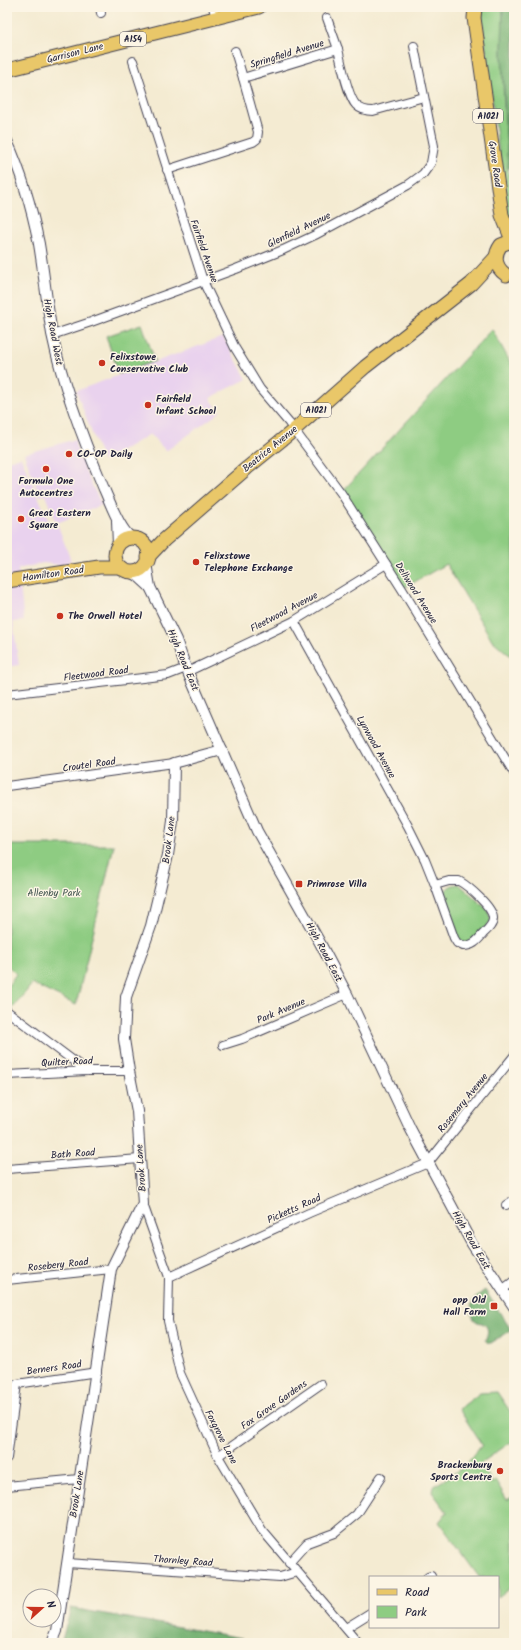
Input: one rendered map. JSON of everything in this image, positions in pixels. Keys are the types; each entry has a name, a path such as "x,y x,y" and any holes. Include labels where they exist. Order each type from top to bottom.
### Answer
{"main road":[{"name":"Garrison Lane","path":"7,70 214,12 260,7"},
{"name":"Grove Road","path":"472,11 502,215 498,252"},
{"name":"Grove Road","path":"502,215 513,240"},
{"path":"511,276 498,268 498,252 503,243 513,240"},
{"name":"Beatrice Avenue","path":"147,560 164,540 247,468 294,430 365,367 471,284 492,263 498,252"},
{"name":"Beatrice Avenue","path":"471,284 490,277 511,276"},
{"path":"99,567 125,539 150,543 164,540"},
{"path":"137,540 148,549 147,560"},
{"path":"116,549 117,563 125,570"},
{"name":"A1021","path":"125,570 141,569 147,560"},
{"name":"Hamilton Road","path":"7,581 99,567 125,570"}],"street":[{"name":"Springfield Avenue","path":"327,18 353,100 360,109 374,111 424,97"},
{"name":"Glenfield Avenue","path":"52,335 236,269 315,235 408,185 423,174 431,163 434,150 414,46"},
{"name":"Springfield Avenue","path":"243,78 338,49"},
{"name":"Springfield Avenue","path":"167,170 244,146 254,142 257,139 258,128 235,51"},
{"name":"Fairfield Avenue","path":"133,61 203,281 227,332 247,369 267,397 294,430"},
{"name":"High Road West","path":"7,141 28,197 39,244 52,335 62,378 92,460 117,519 127,533 137,540"},
{"name":"Dellwood Avenue","path":"294,430 341,493 514,773"},
{"name":"High Road West","path":"116,549 117,519"},
{"name":"High Road East","path":"147,560 150,587 176,640 187,670 257,831 347,994 428,1162 472,1244 514,1307"},
{"name":"Fleetwood Avenue","path":"187,670 294,621 386,564"},
{"name":"High Road East","path":"125,570 138,576 150,587"},
{"name":"Lynwood Avenue","path":"294,621 420,848 455,940 463,946 475,943 492,923 494,918 492,911 484,902 459,881 435,885"},
{"name":"Fleetwood Road","path":"7,694 168,675 187,670"},
{"path":"174,763 222,750"},
{"name":"Croutel Road","path":"7,786 174,763"},
{"name":"Brook Lane","path":"52,1643 58,1631 79,1479 97,1372 111,1269 143,1204 138,1111 124,1039 126,997 151,926 165,870 173,821 174,763"},
{"name":"Park Avenue","path":"223,1045 242,1039 347,994"},
{"path":"7,1011 88,1071"},
{"name":"Rosemary Avenue","path":"428,1162 512,1063"},
{"name":"Quilter Road","path":"7,1075 88,1071 129,1071"},
{"name":"Bath Road","path":"7,1168 140,1159"},
{"name":"Picketts Road","path":"168,1277 309,1213 428,1162"},
{"path":"506,1205 514,1200"},
{"name":"Foxgrove Lane","path":"143,1204 168,1277 168,1321 180,1373 218,1456 262,1530 358,1643"},
{"name":"Rosebery Road","path":"7,1280 111,1269"},
{"path":"502,1290 514,1281"},
{"name":"Berners Road","path":"7,1458 18,1384 97,1372"},
{"name":"Fox Grove Gardens","path":"218,1456 320,1384"},
{"path":"289,1563 307,1543 334,1533 357,1514 381,1477"},
{"path":"7,1486 79,1479"},
{"name":"Thornley Road","path":"67,1563 280,1578 297,1572"},
{"path":"346,1628 369,1614"}],"shaded area":[{"name":"Fairfield Infant School","path":"223,337 247,379 210,398 220,412 166,451 150,434 103,462 76,391"},
{"path":"76,439 75,444 88,477 102,505 57,523 71,561 60,565 43,563 18,569 24,621 13,622 19,665 7,667 7,461 21,457 51,526 56,523 45,495 40,496 24,454"}],"green space":[{"path":"483,7 503,7 502,54 504,108 508,169 514,199 514,227 510,226 507,218 482,18"},
{"path":"503,7 514,7 514,165 508,169 502,54"},
{"path":"142,324 155,361 119,374 106,336"},
{"path":"492,329 514,369 514,659 492,640 446,564 402,589 341,493"},
{"name":"Allenby Park","path":"7,845 114,845 76,1005 32,984 9,1013 7,1011 7,987 16,974 7,965"},
{"path":"459,884 488,910 491,921 473,941 464,943 458,940 443,899 448,888"},
{"path":"485,1290 510,1328 510,1331 491,1343 488,1343 485,1340 487,1333 486,1326 475,1320 471,1309 474,1299"},
{"path":"497,1392 514,1417 514,1440 481,1463 492,1483 496,1481 507,1500 514,1496 514,1585 499,1596 499,1576 478,1576 439,1522 447,1512 432,1492 433,1487 465,1466 482,1445 459,1409 480,1393"},
{"path":"71,1608 242,1638 241,1643 200,1643 186,1638 157,1640 145,1643 61,1643"}],"place":[{"name":"Felixstowe Conservative Club","path":"102,363"},
{"name":"Fairfield Infant School","path":"148,405"},
{"name":"CO-OP Daily","path":"69,454"},
{"name":"Formula One Autocentres","path":"46,469"},
{"name":"Great Eastern Square","path":"21,519"},
{"name":"Felixstowe Telephone Exchange","path":"196,562"},
{"name":"The Orwell Hotel","path":"60,616"},
{"name":"Primrose Villa","path":"299,884"},
{"name":"opp Old Hall Farm","path":"494,1306"},
{"name":"Brackenbury Sports Centre","path":"500,1471"}]}
